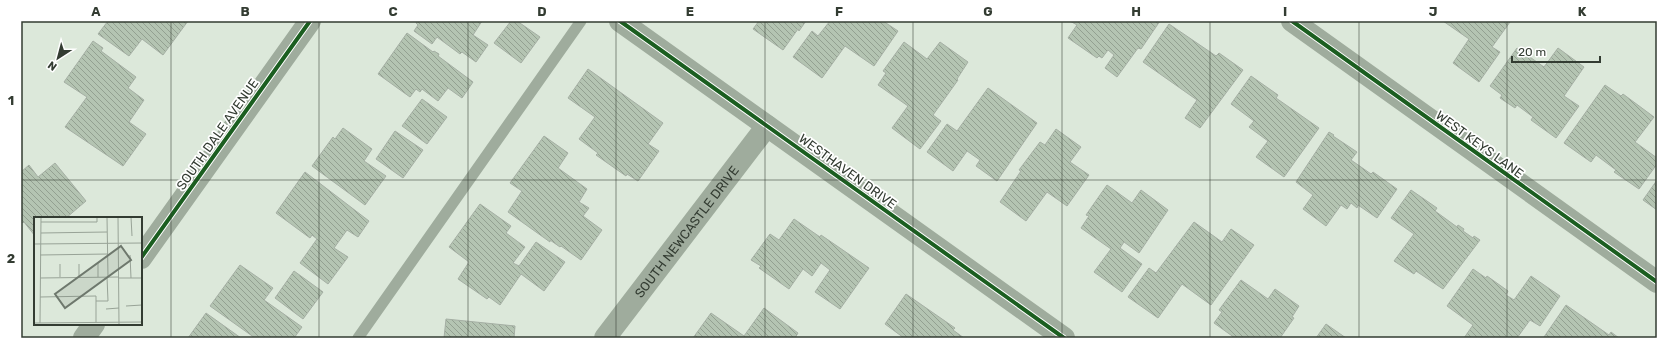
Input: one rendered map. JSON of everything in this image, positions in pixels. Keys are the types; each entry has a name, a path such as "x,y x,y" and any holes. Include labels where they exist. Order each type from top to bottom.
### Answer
{"street":[{"name":"SOUTH DALE AVENUE","path":"142,257 310,21"},
{"name":"WESTHAVEN DRIVE","path":"620,21 1064,338"},
{"name":"WEST KEYS LANE","path":"1292,21 1657,282"},
{"name":"SOUTH NEWCASTLE DRIVE","path":"605,338 767,126"},
{"path":"84,338 93,325"}],"lane":[{"path":"358,338 581,21"}],"building":[{"path":"108,21 188,21 163,55 142,39 129,56 98,34"},
{"path":"417,21 482,21 473,35 488,45 476,62 462,52 460,54 437,37 432,44 414,31 418,25 416,23"},
{"path":"511,21 517,21 540,37 521,63 494,43"},
{"path":"759,21 806,21 799,31 798,29 783,50 753,29"},
{"path":"830,21 883,21 898,31 874,66 845,46 822,78 793,57 812,31 818,36"},
{"path":"1070,21 1160,21 1141,49 1138,48 1117,77 1105,68 1114,55 1108,50 1102,58 1099,56 1097,58 1068,38 1077,25"},
{"path":"1443,21 1510,22 1492,47 1500,52 1479,82 1453,63 1469,39"},
{"path":"1169,24 1216,56 1219,53 1243,70 1200,128 1185,118 1197,100 1143,62"},
{"path":"407,33 433,52 434,51 439,54 438,56 473,82 462,98 448,88 438,101 422,89 420,92 416,89 410,97 378,74"},
{"path":"93,41 103,48 101,51 136,77 128,88 144,100 129,122 146,134 123,166 65,127 87,97 64,82"},
{"path":"904,42 927,59 940,42 968,62 957,79 958,80 933,115 941,121 920,149 892,128 908,106 878,85 886,73 883,71"},
{"path":"1517,48 1544,67 1558,48 1584,67 1564,96 1579,106 1556,138 1531,120 1533,117 1517,105 1515,108 1500,98 1502,95 1490,86"},
{"path":"588,69 663,123 648,144 659,151 638,181 627,174 626,176 596,155 598,153 579,139 595,117 568,98"},
{"path":"1251,76 1278,95 1276,98 1319,128 1284,177 1256,157 1268,141 1249,127 1254,121 1231,104"},
{"path":"1605,85 1621,96 1623,94 1654,117 1635,142 1657,158 1657,164 1639,189 1614,172 1616,170 1596,155 1591,162 1564,143"},
{"path":"988,88 1037,123 997,181 976,166 980,160 967,151 953,171 927,152 947,124 957,131"},
{"path":"422,99 447,117 427,144 402,126"},
{"path":"343,128 372,149 364,161 386,176 365,205 312,166 333,137 335,139"},
{"path":"1056,129 1081,147 1070,162 1089,175 1067,206 1047,192 1026,221 1000,202 1021,171 1019,170 1040,142 1045,145"},
{"path":"395,131 423,150 403,178 376,159"},
{"path":"1329,132 1357,152 1351,160 1371,174 1373,172 1397,189 1377,218 1358,205 1357,208 1351,203 1347,209 1341,205 1326,226 1303,209 1313,195 1296,182"},
{"path":"544,136 568,153 558,168 587,189 579,202 589,208 583,216 602,230 581,260 561,246 560,247 550,240 550,242 508,212 522,191 510,183"},
{"path":"55,163 86,201 67,217 34,217 34,235 24,222 23,223 21,221 21,172 29,165 38,177"},
{"path":"305,172 369,221 358,237 347,230 334,248 348,257 328,284 300,263 317,239 312,235 310,238 276,213"},
{"path":"1657,180 1657,210 1643,200"},
{"path":"1107,185 1132,203 1141,190 1168,210 1139,253 1124,242 1120,248 1142,264 1122,292 1094,272 1111,249 1081,228 1089,216 1086,215"},
{"path":"1411,190 1437,208 1435,211 1457,227 1458,225 1464,229 1463,231 1473,238 1474,236 1480,240 1443,289 1416,271 1414,274 1394,261 1414,234 1391,218"},
{"path":"480,204 511,226 506,233 525,247 513,263 519,266 536,242 565,262 544,291 521,274 500,305 489,297 487,299 458,279 469,262 449,247"},
{"path":"794,219 820,237 821,235 869,268 840,309 815,292 830,270 821,263 812,276 803,269 789,289 759,268 761,266 751,260 770,234 779,240"},
{"path":"1194,222 1222,242 1231,229 1254,245 1211,305 1182,284 1158,318 1128,297 1149,268 1156,273"},
{"path":"240,265 273,288 264,300 302,327 294,338 255,338 210,306"},
{"path":"1473,269 1486,278 1487,276 1508,291 1506,295 1514,300 1531,276 1560,296 1540,326 1530,320 1517,338 1464,338 1473,325 1447,306"},
{"path":"294,271 323,292 303,319 275,298"},
{"path":"1241,280 1268,299 1275,289 1299,306 1292,317 1294,318 1280,338 1235,338 1214,323 1222,312 1219,310"},
{"path":"906,294 955,328 953,330 964,338 904,338 885,324"},
{"path":"1566,305 1609,335 1611,332 1619,338 1545,338 1544,337"},
{"path":"764,308 798,333 795,338 693,338 711,313 744,336"},
{"path":"206,313 241,338 188,338"},
{"path":"446,319 515,326 514,338 444,338"},
{"path":"1326,324 1346,338 1316,338"}],"cycle path":[{"path":"142,257 310,21"},
{"path":"620,21 1064,338"},
{"path":"1292,21 1657,282"}]}
